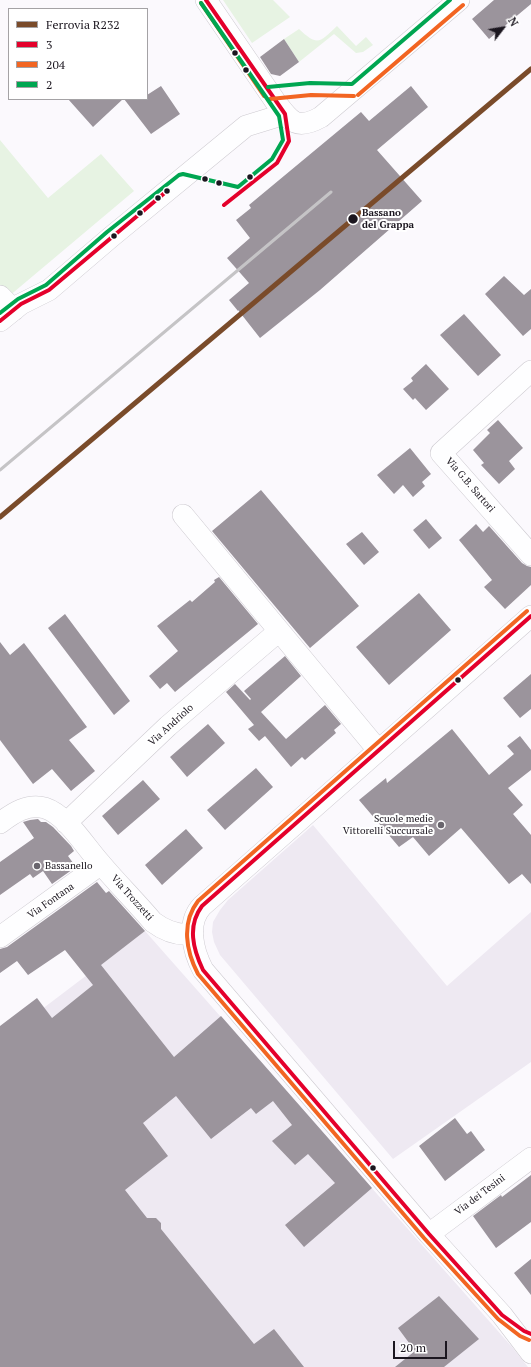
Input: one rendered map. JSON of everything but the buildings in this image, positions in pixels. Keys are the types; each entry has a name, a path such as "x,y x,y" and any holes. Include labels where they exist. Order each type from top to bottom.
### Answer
{"street":[{"path":"206,0 284,114 294,122 300,124 312,122 321,117 459,0"},
{"path":"5,309 21,304 49,290 246,126 284,114"},
{"name":"Via G.B. Sartori","path":"531,371 442,452 531,555"},
{"path":"182,515 378,750"},
{"path":"531,616 202,906 198,910 194,919 193,934 194,947 203,970 429,1234 502,1315 531,1353"},
{"name":"Via Andriolo","path":"66,823 168,726 279,631"},
{"name":"Via Trozzetti","path":"6,818 22,809 33,807 45,808 55,814 66,823 153,922 160,928 176,934 193,934"},
{"name":"Via Fontana","path":"0,937 101,864"},
{"name":"Via dei Tesini","path":"429,1234 531,1158"},
{"path":"502,1315 524,1331 531,1334"}],"shaded area":[{"path":"313,825 447,986 531,912 531,1062 393,1159 220,955 214,942 212,932 213,922 228,900"},
{"path":"145,931 528,1367 0,1367 0,1041"}],"green space":[{"path":"223,0 273,0 290,17 252,43"},
{"path":"337,26 356,46 366,37 373,45 363,52 356,53 334,34 299,62 284,39 299,29 305,35 315,40 319,40 327,36"},
{"path":"0,140 48,198 101,154 134,191 8,297 0,288"}],"railway":[{"path":"0,470 331,192"}],"rail line":[{"name":"R232","path":"0,517 531,69"}],"transit line":[{"name":"3","path":"206,0 285,114 289,141 277,163 224,205"},
{"name":"2","path":"268,87 310,83 352,84 450,0"},
{"name":"204","path":"201,3 264,96"},
{"name":"2","path":"0,313 18,299 46,285 107,232 179,175 183,174 238,187 272,159 283,140 279,116 201,3"},
{"name":"204","path":"358,95 463,5"},
{"name":"204","path":"270,99 311,95 354,96"},
{"name":"3","path":"0,321 21,304 49,290 167,191"},
{"name":"204","path":"527,611 198,901 189,918 187,937 188,947 198,974 424,1238 498,1319 520,1336 529,1340"},
{"name":"3","path":"531,616 202,906 194,921 193,930 194,946 203,970 429,1234 502,1315 524,1331 531,1334"}],"place":[{"name":"Bassano del Grappa","path":"353,219"},
{"name":"Scuole medie Vittorelli Succursale","path":"441,825"},
{"name":"Bassanello","path":"37,866"}]}
